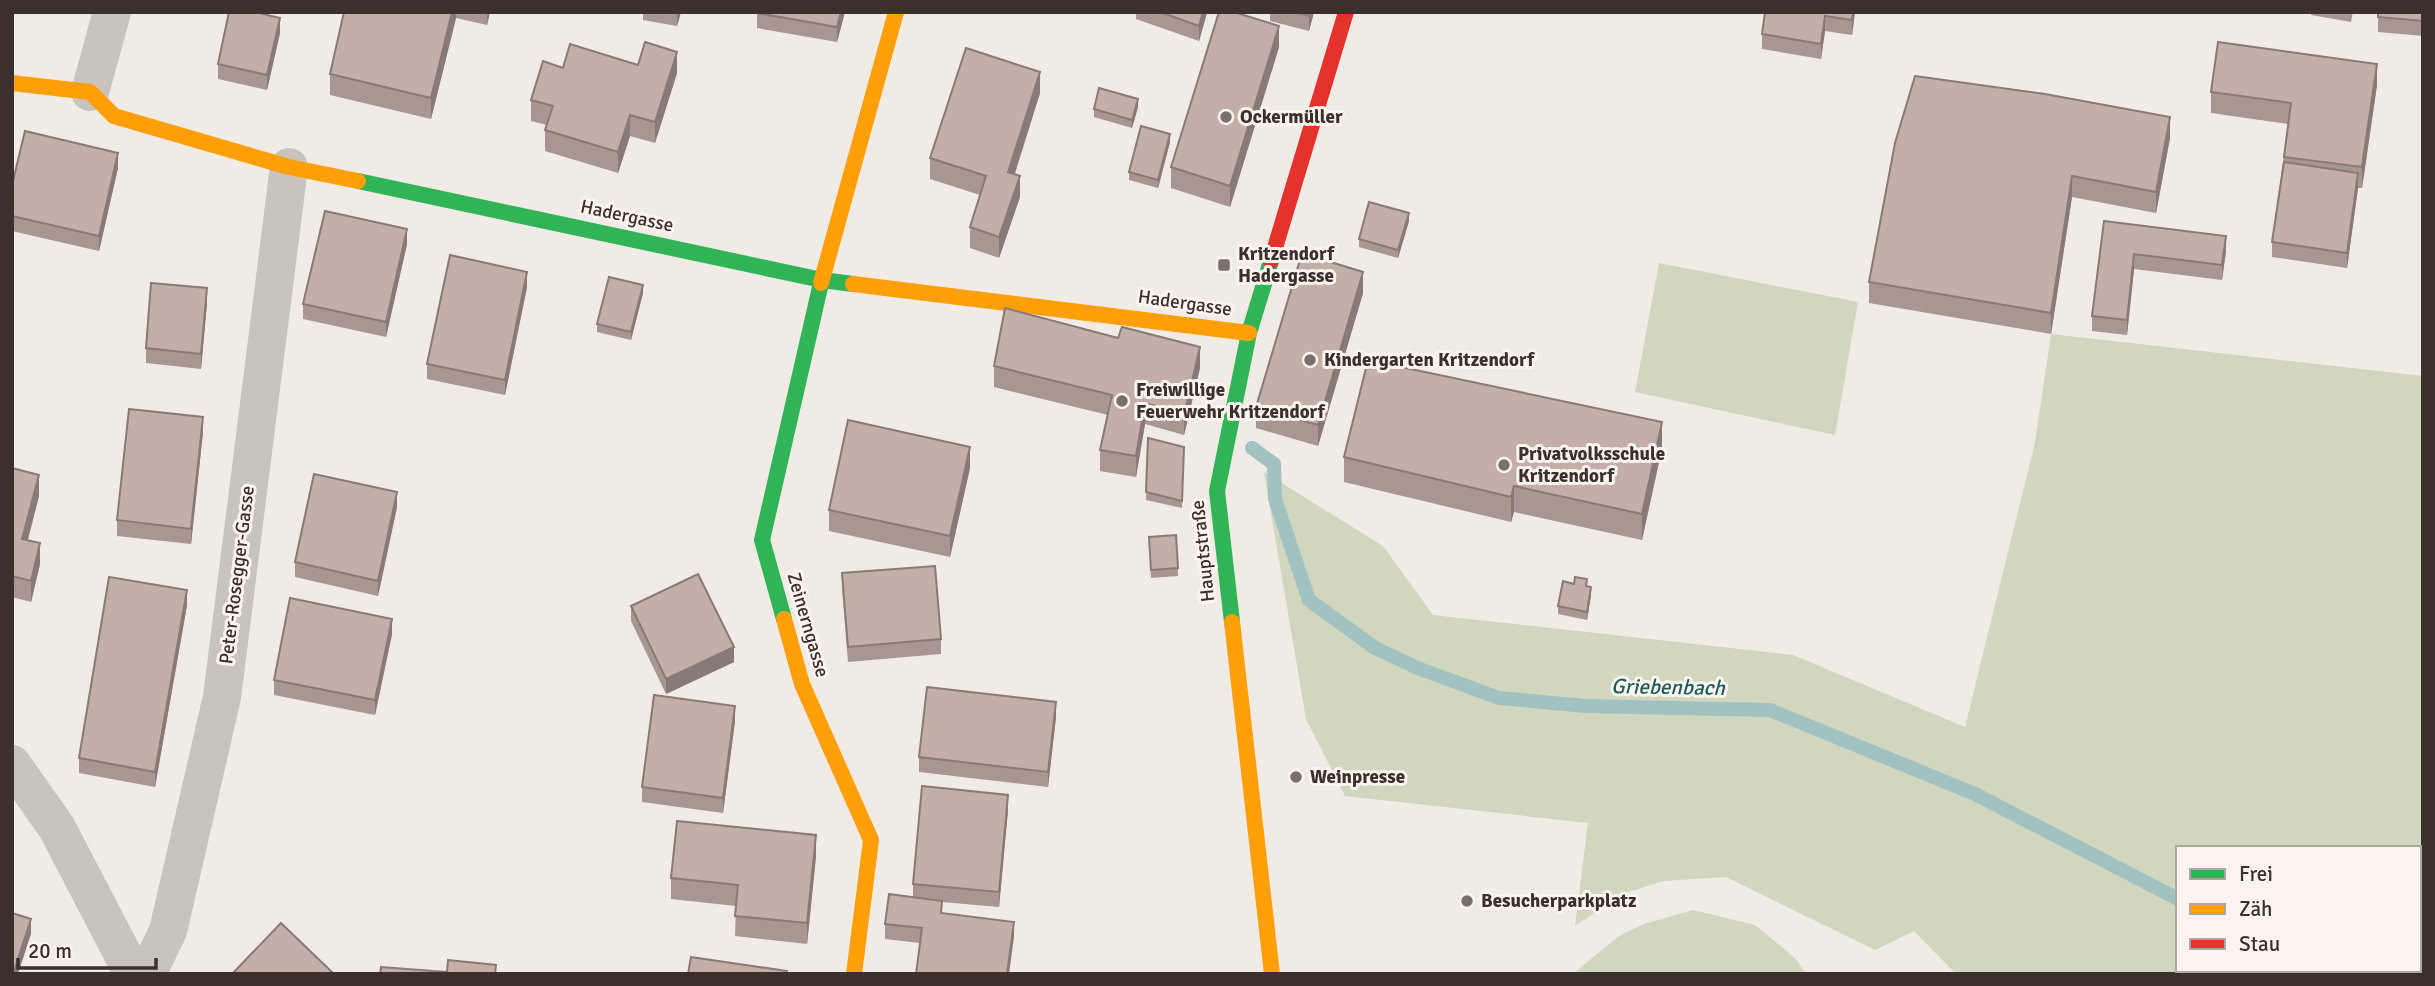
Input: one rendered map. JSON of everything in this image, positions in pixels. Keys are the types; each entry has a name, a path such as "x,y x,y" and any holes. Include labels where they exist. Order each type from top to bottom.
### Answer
{"street":[{"path":"12,83 90,92 112,12"},
{"name":"Zeinerngasse","path":"854,974 870,840 802,684 762,540 822,280 896,12"},
{"name":"Hauptstraße","path":"1272,974 1217,491 1249,333 1346,12"},
{"name":"Hadergasse","path":"90,92 114,116 289,167 484,206 822,280 1249,333"},
{"name":"Peter-Rosegger-Gasse","path":"146,974 168,931 222,697 289,167"},
{"path":"12,764 57,828 133,974"}],"green space":[{"path":"1659,263 1858,302 1835,435 1635,392"},
{"path":"2051,334 2423,376 2423,974 1956,974 1914,931 1875,950 1726,877 1664,881 1622,894 1575,926 1588,823 1345,796 1306,719 1264,472 1383,546 1433,615 1793,655 1965,727 2035,442"},
{"path":"1693,910 1755,925 1796,959 1806,974 1573,974 1619,936 1644,924"}],"building":[{"path":"229,12 255,12 280,18 267,75 218,64"},
{"path":"344,12 452,12 431,98 330,74"},
{"path":"757,12 841,12 837,27 757,13"},
{"path":"1160,12 1203,12 1199,26"},
{"path":"1219,12 1234,12 1279,26 1230,186 1171,167"},
{"path":"1765,12 1853,12 1852,20 1825,16 1821,44 1762,34"},
{"path":"2378,12 2423,12 2423,21 2378,17"},
{"path":"645,42 677,52 655,122 630,115 618,152 545,130 553,106 531,100 543,61 563,68 570,44 638,65"},
{"path":"2218,42 2377,64 2362,167 2284,157 2291,103 2211,92"},
{"path":"966,48 1040,72 1008,172 1020,176 999,237 970,227 986,176 930,158"},
{"path":"1915,76 2045,94 2170,117 2156,192 2072,176 2051,313 1869,282 1895,143"},
{"path":"1099,88 1138,99 1132,120 1094,109"},
{"path":"1141,126 1170,134 1158,180 1129,172"},
{"path":"25,131 118,153 99,236 12,216 12,185"},
{"path":"2284,162 2358,173 2347,253 2272,242"},
{"path":"1369,202 1409,213 1398,250 1359,239"},
{"path":"325,211 407,229 386,322 303,304"},
{"path":"2104,221 2226,236 2222,265 2134,254 2127,320 2092,316"},
{"name":"Kindergarten Kritzendorf","path":"1302,253 1363,272 1318,425 1256,407"},
{"path":"450,255 527,272 505,380 427,364"},
{"path":"609,277 643,285 631,332 597,324"},
{"path":"151,283 207,288 201,354 146,348"},
{"name":"Freiwillige Feuerwehr Kritzendorf","path":"1005,308 1118,338 1122,327 1200,347 1184,415 1145,403 1136,456 1100,450 1112,395 994,366"},
{"name":"Privatvolksschule Kritzendorf","path":"1368,360 1662,422 1642,514 1514,486 1511,497 1344,457"},
{"path":"129,409 203,417 191,529 117,520"},
{"path":"848,420 970,447 950,536 829,510"},
{"path":"1148,438 1184,447 1182,501 1146,492"},
{"path":"12,468 39,475 22,539 40,543 31,581 12,576"},
{"path":"314,474 397,492 378,581 295,562"},
{"path":"1176,535 1178,568 1151,570 1149,537"},
{"path":"935,566 941,639 848,647 842,573"},
{"path":"698,574 734,647 666,679 631,606"},
{"path":"109,577 187,590 155,772 79,758"},
{"path":"1575,577 1587,579 1586,586 1591,587 1587,612 1558,606 1563,581 1574,584"},
{"path":"290,598 392,619 375,700 274,680"},
{"path":"927,687 1056,702 1048,772 919,757"},
{"path":"654,695 735,706 723,798 642,787"},
{"path":"922,786 1008,795 999,892 913,884"},
{"path":"677,821 816,835 807,923 735,916 738,885 671,878"},
{"path":"889,894 942,901 941,913 1014,922 1007,974 916,974 922,928 885,924"},
{"path":"12,913 31,919 13,974 12,974"},
{"path":"281,923 334,974 232,974"},
{"path":"691,957 787,971 786,974 688,974"},
{"path":"448,960 496,965 495,974 380,974 381,967 447,972"}],"waterway":[{"name":"Griebenbach","path":"1252,448 1274,464 1275,499 1309,600 1375,648 1420,669 1499,698 1585,706 1770,710 1975,794 2176,898"},
{"name":"Griebenbach","path":"2338,972 2342,974"}],"traffic: fast":[{"path":"358,181 822,280 853,284"},
{"path":"1232,622 1217,491 1249,333 1271,261"},
{"path":"784,619 762,540 821,283"}],"traffic: slow":[{"path":"821,283 896,12"},
{"path":"12,83 90,92 114,116 289,167 358,181"},
{"path":"853,284 1249,333"},
{"path":"784,619 802,684 871,840 854,974"},
{"path":"1232,622 1272,974"}],"traffic: jam":[{"path":"1271,261 1346,12"}],"place":[{"name":"Ockermüller","path":"1226,117"},
{"name":"Kritzendorf Hadergasse","path":"1224,265"},
{"name":"Kindergarten Kritzendorf","path":"1310,360"},
{"name":"Freiwillige Feuerwehr Kritzendorf","path":"1122,401"},
{"name":"Privatvolksschule Kritzendorf","path":"1504,465"},
{"name":"Weinpresse","path":"1296,777"},
{"name":"Besucherparkplatz","path":"1467,901"}]}
